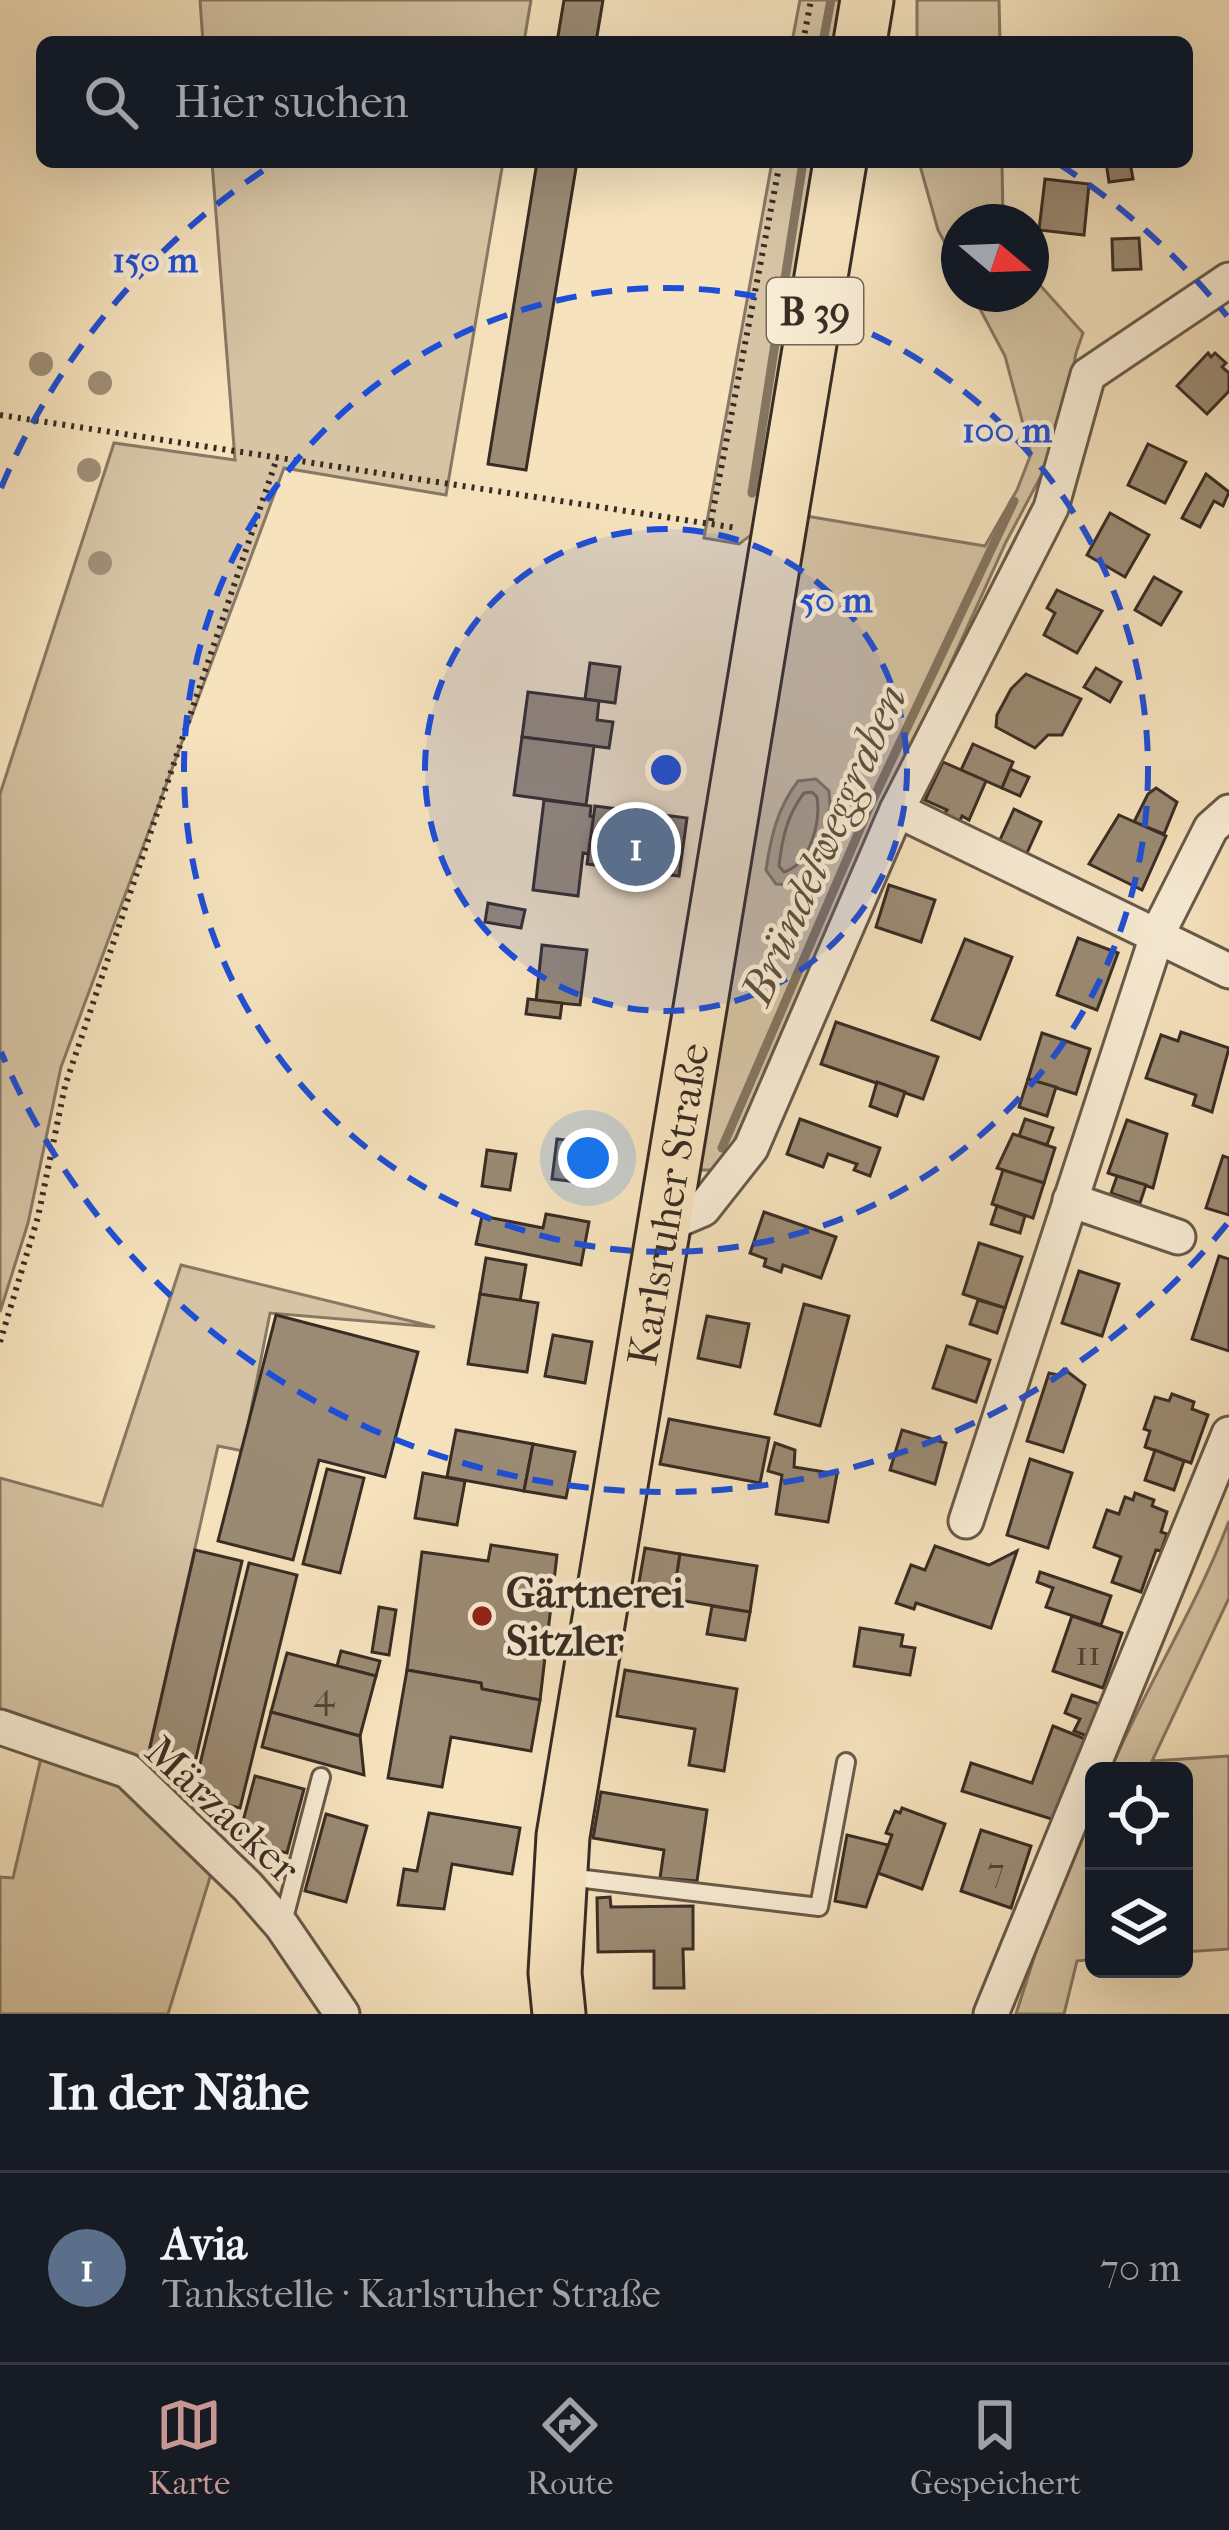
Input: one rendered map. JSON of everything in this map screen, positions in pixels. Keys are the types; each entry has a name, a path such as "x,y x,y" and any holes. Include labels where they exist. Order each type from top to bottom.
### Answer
{"main road":[{"path":"861,36 867,0"},
{"name":"Karlsruher Straße","path":"559,2014 555,1972 569,1799 839,168"}],"street":[{"path":"662,1226 703,1208 751,1148 897,810 1051,508 1088,375 1221,297"},
{"path":"897,810 1229,971"},
{"path":"966,1521 1158,933 1211,828 1229,812"},
{"path":"1070,1200 1178,1237"},
{"path":"991,2014 1229,1434"},
{"name":"Märzacker","path":"0,1727 128,1771 220,1857 282,1926 342,2014"}],"lane":[{"path":"561,1876 819,1907 846,1762"},
{"path":"282,1926 321,1777"}],"path":[{"path":"803,36 811,0"},
{"path":"0,415 663,518 711,521 779,168"},
{"path":"0,1342 38,1217 65,1086 277,458"}],"shaded area":[{"path":"200,0 531,0 525,36 203,36"},
{"path":"800,0 853,0 847,36 793,36"},
{"path":"917,0 999,0 1000,36 917,36"},
{"path":"212,168 502,168 446,495 284,468 61,1067 28,1223 0,1312 0,794 114,443 235,460"},
{"path":"771,168 828,168 769,522 739,544 704,538"},
{"path":"921,168 1002,168 1003,204 941,204 941,236"},
{"path":"1049,295 1083,333 1061,438 1006,542 726,1159 719,1170 697,1170 806,516 985,546 1031,454 1005,356 982,312 1049,312"},
{"path":"181,1265 435,1327 270,1313 243,1451 218,1446 143,1778 219,1848 168,2014 0,2014 0,1877 13,1878 48,1728 0,1713 0,1478 102,1506"},
{"path":"1229,1521 1229,1598 1152,1761 1229,1756 1229,1949 1193,1951 1193,1762 1114,1762"},
{"path":"1085,1828 1085,1960 1077,1961 1064,2014 1016,2014 1059,1880"}],"water":[{"path":"816,779 829,791 823,843 811,866 792,885 776,884 766,870 780,812 798,781"}],"building":[{"path":"564,0 603,0 597,36 558,36"},
{"path":"536,168 576,168 526,470 488,464"},
{"path":"1107,168 1131,168 1133,179 1109,182"},
{"path":"1045,179 1089,184 1084,235 1049,231 1049,204 1042,204"},
{"path":"1139,238 1141,269 1113,270 1112,239"},
{"path":"1208,353 1226,363 1222,367 1229,373 1229,391 1207,414 1177,386"},
{"path":"1148,444 1186,462 1165,503 1128,485"},
{"path":"1206,474 1229,492 1223,506 1214,501 1200,527 1182,518"},
{"path":"1110,513 1149,535 1125,577 1087,555"},
{"path":"1154,577 1181,592 1161,625 1135,610"},
{"path":"1057,590 1102,611 1077,653 1044,635 1055,613 1047,608"},
{"path":"590,663 620,667 615,703 585,699"},
{"path":"1096,668 1121,682 1110,702 1084,687"},
{"path":"1026,674 1081,699 1062,735 1048,735 1035,748 996,727 1011,689"},
{"path":"528,692 599,701 597,720 613,722 609,748 522,737"},
{"path":"522,737 594,746 586,805 514,795"},
{"path":"973,744 1013,762 1002,788 961,770"},
{"path":"943,762 986,781 969,820 962,816 959,823 943,816 947,810 925,800"},
{"path":"1010,769 1029,777 1020,796 1002,788"},
{"path":"1156,788 1177,802 1164,834 1134,822"},
{"path":"544,800 591,806 589,854 583,853 578,896 533,890"},
{"path":"595,806 687,818 679,876 587,864"},
{"path":"1014,809 1041,822 1026,855 999,842"},
{"path":"1119,815 1166,836 1142,890 1089,864"},
{"path":"889,885 935,900 921,942 876,927"},
{"path":"488,903 525,910 521,928 485,922"},
{"path":"1078,938 1118,953 1097,1010 1057,995"},
{"path":"965,939 1012,957 980,1039 932,1020"},
{"path":"542,945 587,950 580,1005 536,1001"},
{"path":"528,999 562,1003 560,1018 526,1014"},
{"path":"836,1022 938,1057 923,1099 821,1064"},
{"path":"1181,1032 1229,1048 1212,1112 1193,1105 1196,1095 1146,1078 1161,1035 1178,1041"},
{"path":"1042,1033 1090,1049 1076,1094 1028,1079"},
{"path":"1028,1079 1056,1087 1047,1116 1019,1107"},
{"path":"877,1082 905,1092 897,1116 870,1106"},
{"path":"800,1119 880,1148 870,1176 854,1170 857,1164 828,1154 823,1167 787,1154"},
{"path":"1025,1119 1053,1128 1047,1145 1019,1136"},
{"path":"1127,1120 1167,1134 1153,1188 1108,1173"},
{"path":"1013,1134 1055,1148 1044,1183 997,1168"},
{"path":"557,1139 599,1144 594,1184 552,1179"},
{"path":"487,1150 516,1154 510,1190 482,1186"},
{"path":"1223,1156 1229,1158 1229,1215 1206,1208"},
{"path":"1003,1170 1044,1183 1033,1218 992,1204"},
{"path":"1117,1176 1146,1185 1140,1203 1111,1193"},
{"path":"997,1206 1025,1216 1020,1233 991,1224"},
{"path":"764,1212 836,1237 821,1278 783,1265 781,1272 764,1266 766,1259 750,1253"},
{"path":"546,1214 589,1222 581,1265 476,1244 482,1216 543,1228"},
{"path":"979,1243 1022,1257 1005,1308 963,1294"},
{"path":"1219,1256 1229,1259 1229,1351 1192,1339"},
{"path":"486,1258 526,1265 520,1301 480,1294"},
{"path":"1079,1271 1119,1284 1102,1336 1062,1323"},
{"path":"480,1294 538,1303 527,1372 468,1364"},
{"path":"978,1300 1005,1308 997,1333 970,1324"},
{"path":"804,1304 849,1316 820,1426 775,1414"},
{"path":"276,1315 418,1352 385,1477 319,1460 293,1560 218,1541"},
{"path":"707,1316 749,1324 740,1367 698,1358"},
{"path":"553,1335 592,1342 585,1383 545,1376"},
{"path":"947,1346 990,1360 976,1402 933,1388"},
{"path":"1064,1369 1085,1385 1063,1452 1027,1441 1049,1373 1058,1375"},
{"path":"1172,1394 1194,1402 1192,1409 1208,1415 1191,1463 1145,1447 1150,1431 1144,1429 1155,1397 1169,1401"},
{"path":"669,1419 769,1438 760,1483 660,1464"},
{"path":"456,1430 533,1444 524,1491 447,1477"},
{"path":"902,1430 946,1443 935,1484 890,1470"},
{"path":"775,1443 795,1450 794,1467 837,1474 828,1522 776,1514 782,1475 768,1471"},
{"path":"533,1444 575,1452 566,1498 524,1491"},
{"path":"1155,1450 1184,1461 1174,1490 1145,1480"},
{"path":"1030,1459 1072,1473 1048,1548 1007,1535"},
{"path":"327,1469 364,1478 340,1573 303,1564"},
{"path":"423,1473 465,1481 457,1525 415,1518"},
{"path":"1135,1493 1154,1500 1152,1506 1167,1512 1161,1532 1167,1534 1141,1592 1112,1582 1121,1557 1094,1547 1107,1510 1119,1514 1125,1497 1133,1500"},
{"name":"Gärtnerei Sitzler","path":"491,1545 557,1555 540,1700 482,1689 481,1683 407,1670 422,1552 488,1561"},
{"path":"935,1546 989,1565 1017,1551 991,1628 916,1603 914,1609 896,1603 911,1565 925,1570"},
{"path":"645,1548 680,1554 673,1599 637,1594"},
{"path":"195,1550 242,1561 196,1758 150,1747"},
{"path":"680,1554 757,1566 750,1612 673,1599"},
{"path":"249,1563 297,1575 240,1808 192,1797"},
{"path":"1040,1572 1111,1596 1101,1625 1046,1607 1053,1588 1037,1582"},
{"path":"712,1606 750,1612 745,1640 707,1634"},
{"path":"379,1607 396,1610 389,1655 372,1652"},
{"path":"1072,1616 1122,1633 1103,1688 1053,1671"},
{"path":"860,1628 903,1635 901,1646 915,1648 910,1675 854,1666"},
{"path":"341,1651 380,1661 376,1676 337,1666"},
{"path":"287,1653 376,1676 360,1736 271,1712"},
{"path":"407,1670 481,1683 482,1689 540,1700 531,1751 451,1737 442,1787 388,1778"},
{"path":"625,1670 737,1689 724,1771 689,1765 695,1729 617,1716"},
{"path":"1072,1695 1102,1705 1087,1736 1074,1731 1080,1719 1065,1713"},
{"path":"271,1712 360,1736 364,1775 262,1747"},
{"path":"1053,1726 1093,1742 1061,1822 962,1791 971,1763 1032,1783"},
{"path":"255,1776 304,1789 287,1853 238,1840"},
{"path":"601,1792 707,1810 697,1881 660,1878 664,1850 593,1838"},
{"path":"902,1808 945,1824 922,1889 878,1873 892,1835 886,1833 895,1811 900,1813"},
{"path":"429,1813 520,1828 512,1874 452,1864 444,1909 398,1905 404,1869 417,1871"},
{"path":"326,1814 367,1826 346,1902 305,1891"},
{"path":"981,1830 1031,1846 1011,1908 961,1891"},
{"path":"847,1835 888,1845 866,1907 835,1901"},
{"path":"610,1897 611,1907 693,1906 693,1949 683,1949 684,1988 654,1988 654,1951 598,1952 597,1898"}],"waterway":[{"path":"824,36 831,0"},
{"path":"752,493 802,168"},
{"name":"Bründelweggraben","path":"722,1148 870,806 1014,501"}],"place":[{"name":"Avia","path":"636,847"},
{"name":"Gärtnerei Sitzler","path":"482,1616"}]}
